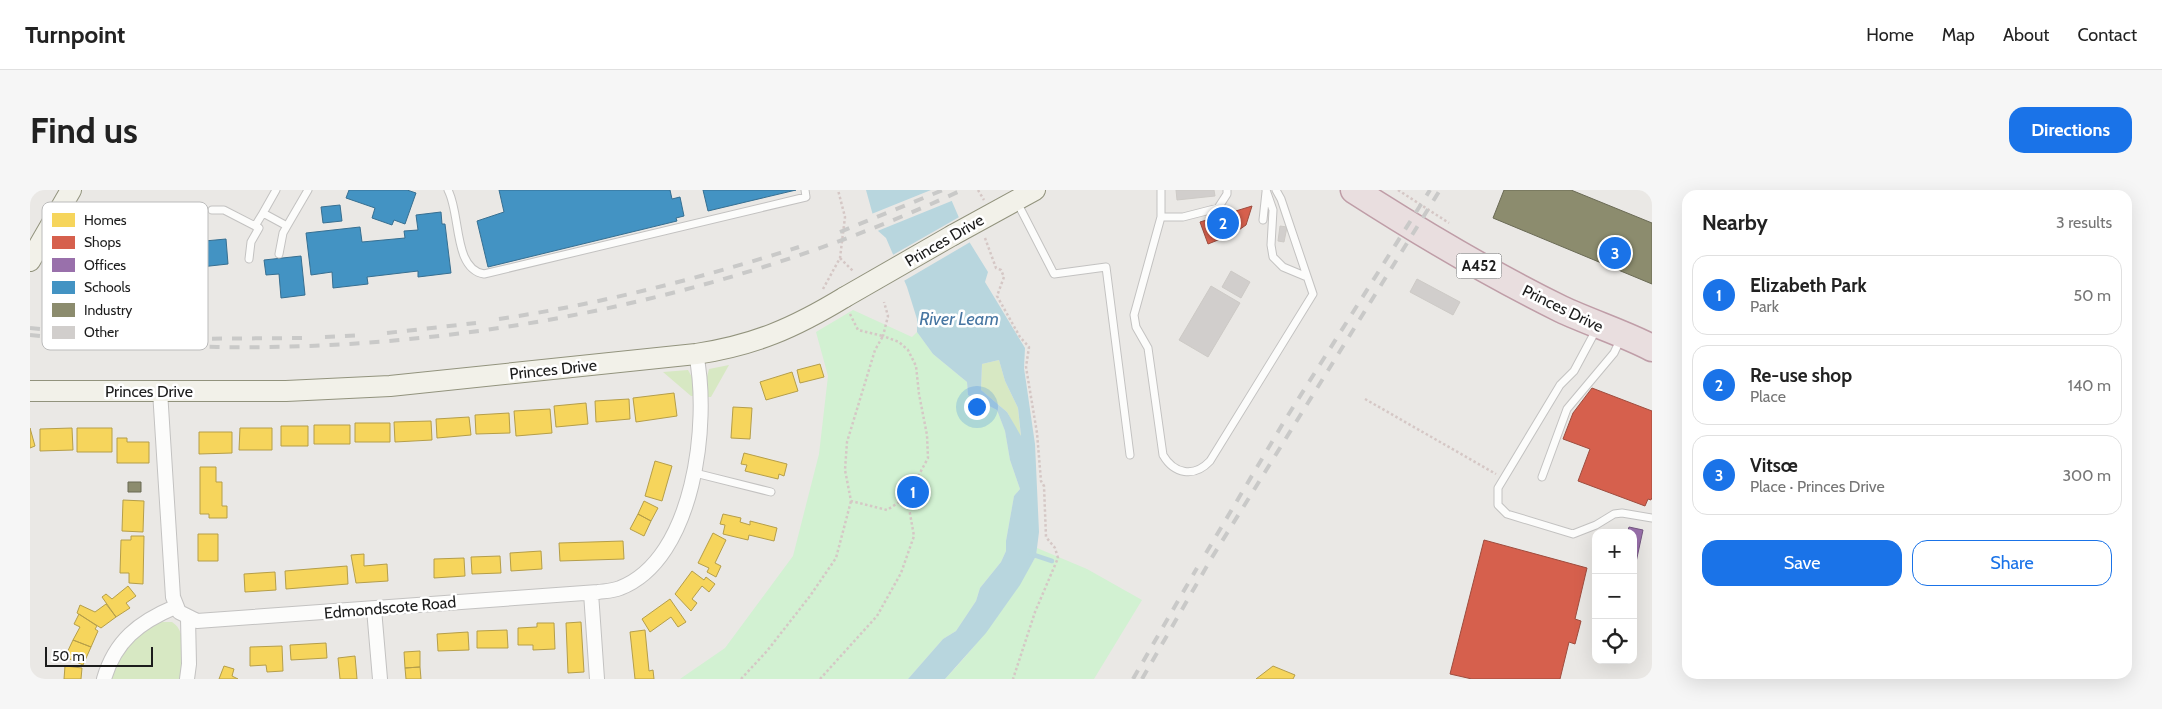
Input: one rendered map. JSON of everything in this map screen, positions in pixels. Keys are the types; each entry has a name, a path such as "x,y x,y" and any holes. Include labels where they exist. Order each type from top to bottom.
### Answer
{"highway":[{"name":"Princes Drive","path":"1354,190 1484,269 1562,309 1643,343"}],"street":[{"path":"64,202 71,190"},
{"name":"Princes Drive","path":"30,390 286,391 390,386 696,354 735,347 781,332 847,304 980,228 1015,200 1035,190"},
{"path":"30,261 42,240"},
{"name":"Edmondscote Road","path":"188,618 197,622 591,593 619,589 650,568 668,544 695,473 702,414 701,384 696,354"},
{"path":"160,391 175,607 188,618 187,679"},
{"path":"591,593 596,679"},
{"path":"104,679 111,660 130,632 151,618 175,607"},
{"path":"374,609 380,679"}],"lane":[{"path":"256,226 276,190"},
{"path":"278,254 282,233 308,190"},
{"path":"448,190 456,214 463,260 471,270 484,274 806,197 805,190"},
{"path":"1161,190 1161,217 1134,315 1136,327 1148,348 1163,455 1168,464 1180,472 1190,473 1200,470 1210,461 1304,312 1313,294 1281,199 1276,190"},
{"path":"1161,217 1183,217 1218,208 1227,194 1227,190"},
{"path":"1266,191 1273,210 1271,245 1273,257 1282,267 1308,277"},
{"path":"1263,220 1266,191"},
{"path":"1015,200 1054,274 1106,267 1130,455"},
{"path":"212,210 224,210 259,228 251,242 250,260"},
{"path":"263,213 287,226"},
{"path":"1599,325 1574,370 1560,385 1498,488 1498,505 1507,514 1573,534 1596,525 1614,514 1622,513 1652,518"},
{"path":"1542,477 1567,409 1614,353 1643,343"},
{"path":"695,473 771,492"}],"path":[{"path":"826,292 822,294 820,291 825,288 840,258 846,217 838,190"},
{"path":"978,190 986,203"},
{"path":"1398,190 1451,225"},
{"path":"980,228 987,249 1004,277 997,296 1020,337 1030,347 1026,367 1037,433 1041,481 1044,486 1046,538 1056,548 1058,558 1035,612 1013,679"},
{"path":"840,258 853,271"},
{"path":"741,679 767,651 810,596 836,558 852,501 846,470 847,442 875,350 883,336 888,316 884,302"},
{"path":"847,304 858,330 899,342 908,350 916,366 919,394 928,435 928,458 908,497 887,510 852,501"},
{"path":"1365,399 1504,478"},
{"path":"820,679 877,616 901,573 914,536 908,497"}],"green space":[{"path":"853,310 912,337 917,332 933,354 967,382 968,395 997,410 1005,431 1010,460 1020,489 1014,496 1006,551 1001,562 980,588 976,601 956,631 943,639 908,679 680,679 725,648 793,556 819,454 828,376 816,332"},
{"path":"999,360 1005,381 1018,408 1021,438 1007,412 981,390 982,364"},
{"path":"729,365 711,397 708,397 707,377 709,369"},
{"path":"688,370 693,379 694,396 691,396 663,372"},
{"path":"1037,548 1087,569 1142,600 1094,679 945,679 983,636 1005,605 1036,556"},
{"path":"162,622 172,622 177,626 180,633 183,648 180,679 111,679 118,660 129,644 144,631"}],"water":[{"name":"River Leam","path":"866,190 947,190 970,243 988,272 985,282 1025,348 1024,368 1035,444 1039,532 1036,556 1020,585 986,633 945,679 908,679 943,639 956,631 976,601 980,588 1001,562 1006,551 1014,496 1020,489 1010,460 1005,431 997,410 968,395 967,382 933,354 917,332 917,319 907,287 886,238 877,230","holes":["999,360 1005,381 1018,408 1021,436 1007,412 981,390 982,364"]}],"pier":[{"path":"931,190 949,190 954,200 875,232 869,215"},
{"path":"961,216 972,241 902,282 891,256"}],"building: Homes":[{"path":"820,364 824,377 800,383 797,370"},
{"path":"792,372 798,391 766,400 760,382"},
{"path":"674,393 677,416 636,422 633,398"},
{"path":"629,399 630,419 596,422 595,401"},
{"path":"586,403 588,424 556,427 554,406"},
{"path":"733,407 752,408 750,439 731,438"},
{"path":"550,409 552,433 516,436 514,411"},
{"path":"509,413 510,433 476,434 475,415"},
{"path":"469,417 471,435 437,438 436,419"},
{"path":"431,421 432,440 395,442 394,422"},
{"path":"355,423 390,423 390,442 355,442"},
{"path":"314,425 350,425 350,444 314,444"},
{"path":"281,426 308,426 308,446 281,446"},
{"path":"30,428 35,446 30,448"},
{"path":"72,428 73,450 40,451 40,429"},
{"path":"77,428 112,428 112,452 77,452"},
{"path":"240,428 272,428 272,450 239,450"},
{"path":"199,432 232,432 232,453 199,454"},
{"path":"117,438 127,438 127,442 149,442 149,463 117,463"},
{"path":"744,453 787,464 784,476 779,474 778,479 745,471 747,465 741,464"},
{"path":"655,461 672,466 662,501 645,496"},
{"path":"200,467 216,467 216,482 222,482 222,506 227,506 227,518 209,518 209,514 200,514"},
{"path":"123,500 144,501 143,532 122,531"},
{"path":"644,501 658,508 651,521 638,514"},
{"path":"638,514 651,521 644,536 630,529"},
{"path":"723,514 741,518 740,522 750,525 750,521 777,528 774,541 749,535 748,540 723,534 725,525 720,524"},
{"path":"713,533 726,540 715,563 721,566 716,577 707,572 709,568 698,563"},
{"path":"198,534 218,534 218,561 198,561"},
{"path":"131,536 144,536 143,584 129,583 129,573 120,573 121,540 131,540"},
{"path":"623,541 624,559 560,561 559,543"},
{"path":"541,551 542,569 511,571 510,553"},
{"path":"364,554 364,566 387,564 388,581 356,583 351,555"},
{"path":"500,556 501,573 472,574 471,557"},
{"path":"464,558 465,576 434,578 434,559"},
{"path":"347,566 348,584 286,589 285,571"},
{"path":"692,571 704,580 706,577 715,584 709,592 702,586 692,599 697,603 691,611 675,594"},
{"path":"275,572 276,590 245,592 244,574"},
{"path":"128,586 136,596 126,603 130,608 116,617 102,597 106,594 112,599"},
{"path":"670,599 686,622 678,627 671,617 650,632 642,619"},
{"path":"106,604 116,617 101,628 77,613 80,605 95,612"},
{"path":"79,614 97,626 95,629 98,631 91,647 73,640 80,627 74,624"},
{"path":"581,622 584,672 568,673 566,623"},
{"path":"537,623 554,623 555,649 533,650 533,645 518,645 518,628 537,627"},
{"path":"507,630 508,648 477,648 477,631"},
{"path":"645,630 649,671 653,670 654,679 635,679 630,632"},
{"path":"468,632 469,650 438,651 437,634"},
{"path":"73,640 91,647 83,665 65,657"},
{"path":"326,643 327,658 291,660 290,645"},
{"path":"282,646 283,671 267,672 266,665 250,666 250,647"},
{"path":"420,651 420,667 405,668 404,652"},
{"path":"355,656 357,679 340,679 338,658"},
{"path":"65,666 82,668 81,679 64,679"},
{"path":"224,666 234,669 232,676 238,679 219,679"},
{"path":"1273,666 1295,675 1293,679 1256,679"},
{"path":"420,667 421,679 406,679 405,668"}],"building: Shops":[{"path":"1252,206 1246,225 1233,234 1208,244 1200,222"},
{"path":"1592,388 1652,411 1652,497 1651,500 1648,499 1645,506 1578,481 1590,449 1563,439 1573,413"},
{"path":"1484,540 1587,568 1575,619 1581,621 1575,644 1569,642 1560,679 1472,679 1450,674"}],"building: Offices":[{"path":"1629,527 1643,530 1637,558 1637,529 1628,529"}],"building: Schools":[{"path":"349,190 407,190 416,193 405,224 394,220 392,225 372,218 375,208 346,198"},
{"path":"499,190 670,190 672,199 680,197 684,216 676,218 677,221 488,267 477,221 504,212"},
{"path":"703,190 796,190 708,211"},
{"path":"340,205 342,221 323,223 321,207"},
{"path":"441,212 442,224 445,224 451,273 418,277 418,271 367,277 368,284 333,288 332,272 311,275 306,233 360,227 362,242 405,238 404,231 418,230 416,215"},
{"path":"226,239 228,264 208,266 208,241"},
{"path":"301,256 305,295 281,298 279,274 266,275 264,260"}],"building: Industry":[{"path":"1504,190 1571,190 1652,223 1652,284 1493,218"},
{"path":"128,482 141,482 141,492 128,492"}],"building: Other":[{"path":"1176,190 1214,190 1215,196 1177,200"},
{"path":"1280,226 1287,227 1284,242 1278,241"},
{"path":"1231,271 1250,282 1241,298 1222,287"},
{"path":"1417,279 1460,302 1453,315 1410,292"},
{"path":"1211,286 1240,303 1208,357 1179,340"}],"waterway":[{"path":"1031,554 1052,561"}],"railway":[{"path":"840,232 943,190"},
{"path":"208,347 313,346 408,339 504,327 598,310 692,288 784,260 874,228 962,190"},
{"path":"1206,553 1285,420 1430,190"},
{"path":"1142,679 1211,559 1440,190"},
{"path":"499,319 613,298 725,269 799,247"},
{"path":"387,333 476,323"},
{"path":"30,328 42,329"},
{"path":"30,335 42,336"},
{"path":"325,337 362,335"},
{"path":"208,339 302,338"},
{"path":"1133,679 1197,568"}],"place":[{"name":"Re-use shop","path":"1223,223"},
{"name":"Vitsœ","path":"1615,253"},
{"name":"Elizabeth Park","path":"913,492"}]}
